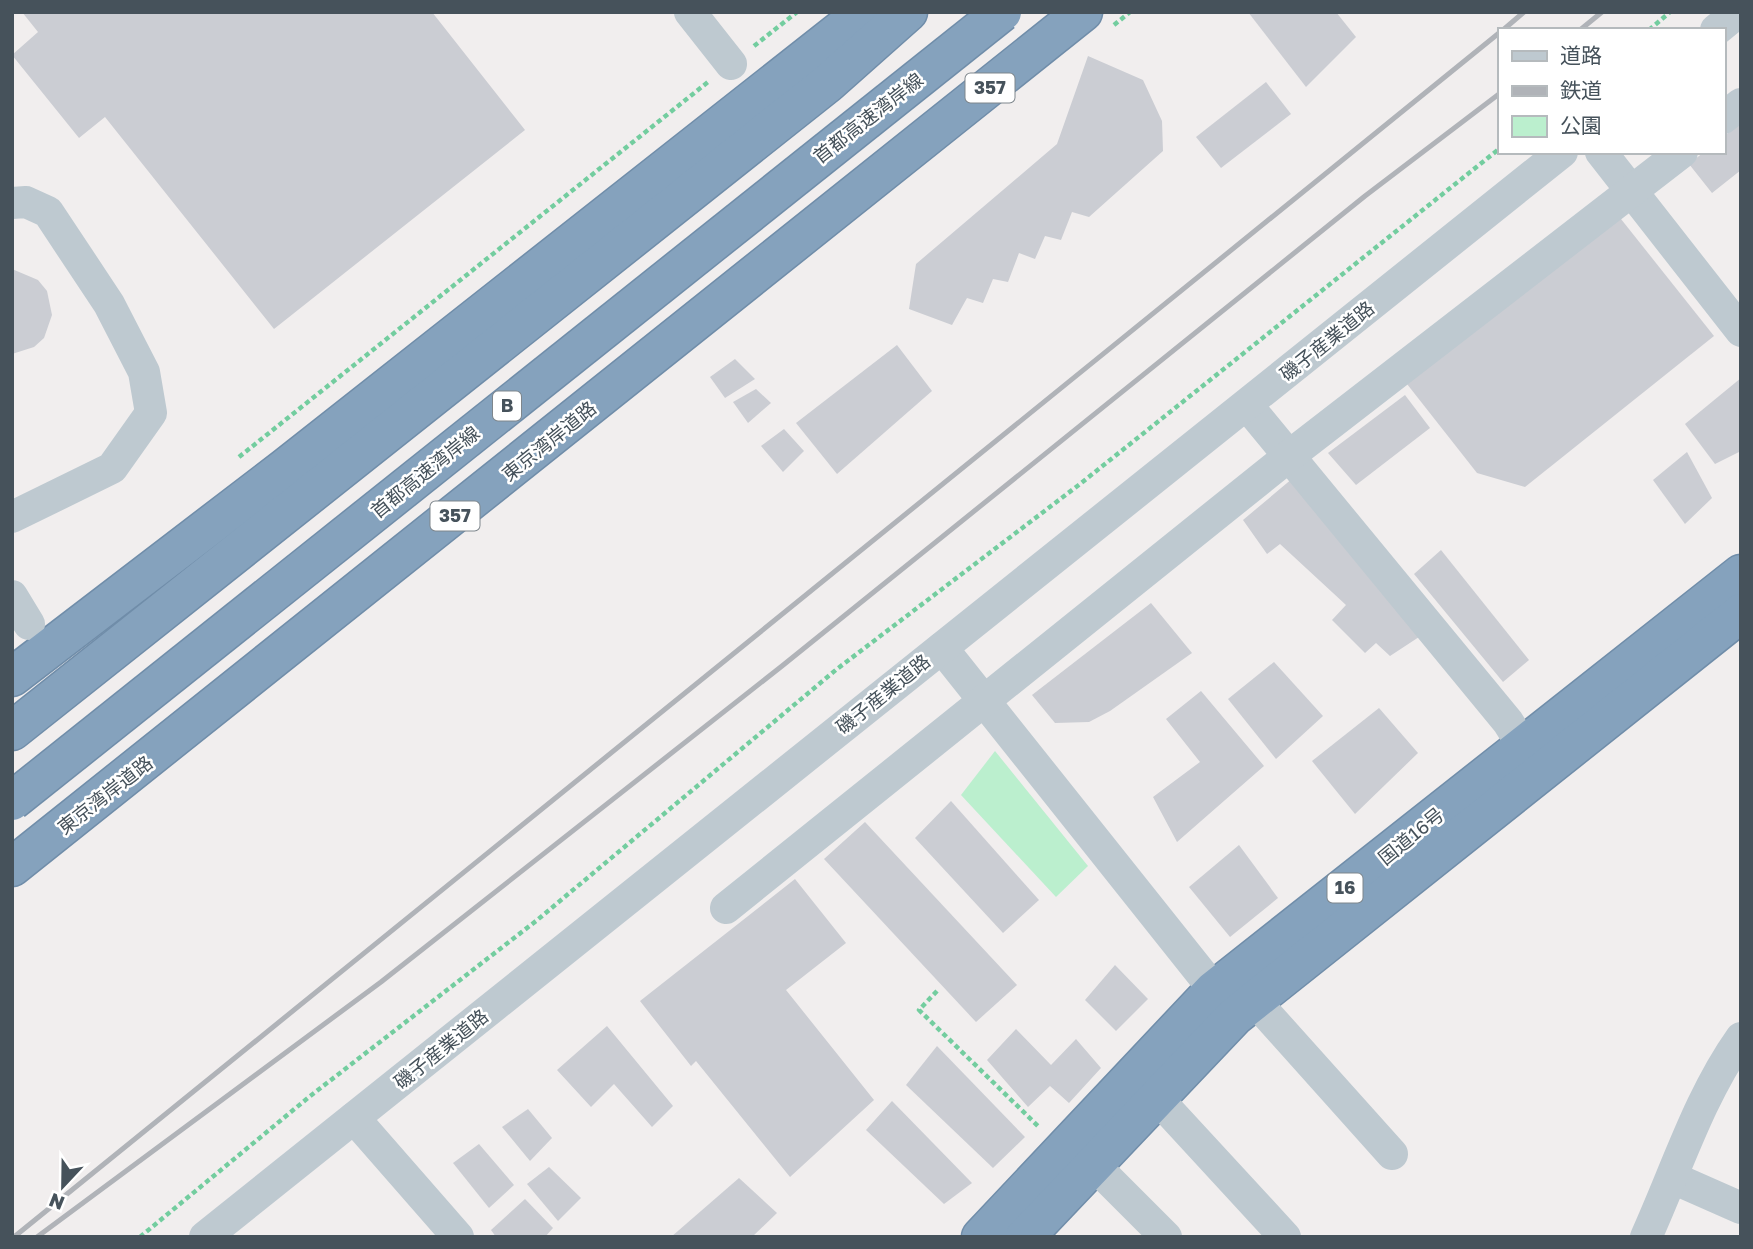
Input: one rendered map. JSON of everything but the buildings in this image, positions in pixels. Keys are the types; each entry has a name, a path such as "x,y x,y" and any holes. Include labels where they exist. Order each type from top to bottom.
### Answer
{"highway":[{"path":"12,731 828,83 908,12"},
{"name":"首都高速湾岸線","path":"12,801 1002,12"},
{"name":"東京湾岸道路","path":"12,867 1083,12"},
{"path":"12,677 285,468 858,14"},
{"name":"国道16号","path":"981,1237 1234,1002 1523,746 1741,574"},
{"name":"国道16号","path":"1025,1237 1156,1097 1234,1002 1741,613"}],"street":[{"path":"690,12 731,64"},
{"path":"1718,28 1738,12"},
{"path":"1725,116 1741,104"},
{"name":"磯子産業道路","path":"205,1237 1560,154"},
{"path":"1602,154 1741,331"},
{"path":"726,908 1289,456 1632,194 1680,154"},
{"path":"12,203 26,202 48,212 94,281 144,372 151,413 112,468 12,517"},
{"path":"1247,405 1508,722 1523,746"},
{"path":"12,596 29,624"},
{"path":"942,648 1234,1002 1392,1154"},
{"path":"1646,1237 1706,1101 1741,1038"},
{"path":"1156,1097 1285,1237"},
{"path":"354,1118 458,1237"},
{"path":"1093,1164 1166,1237"},
{"path":"1672,1178 1741,1208"}],"path":[{"path":"235,460 797,12"},
{"path":"1651,28 1670,12"},
{"path":"141,1237 310,1097 536,921 837,669 1080,484 1498,150"},
{"path":"937,991 919,1010 1046,1133"}],"green space":[{"path":"995,751 1088,866 1056,897 961,795"}],"railway":[{"path":"1505,28 1524,12"},
{"path":"1582,28 1602,12"},
{"path":"14,1237 1498,34"},
{"path":"37,1237 381,982 782,666 1365,196 1498,95"}]}
